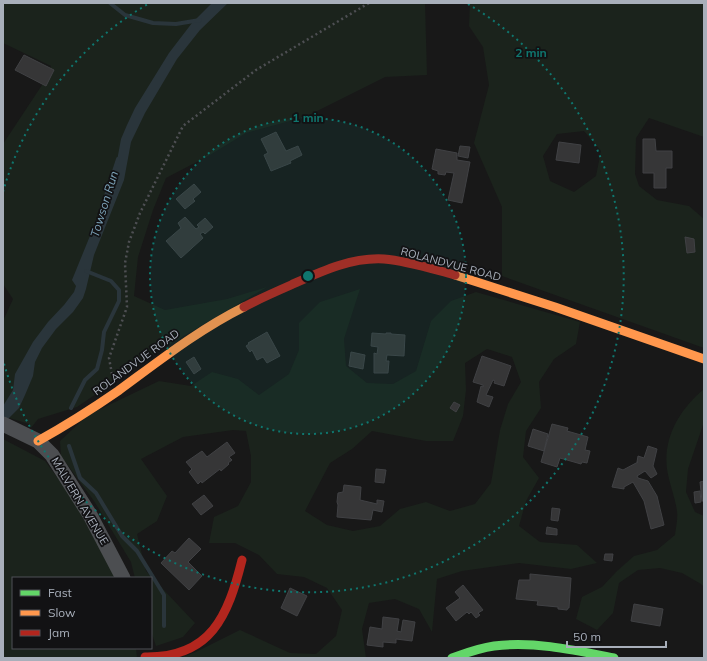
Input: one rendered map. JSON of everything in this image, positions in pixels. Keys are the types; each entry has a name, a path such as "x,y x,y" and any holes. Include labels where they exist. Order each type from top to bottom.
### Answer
{"street":[{"name":"ROLANDVUE ROAD","path":"38,441 115,392 185,340 229,315 339,264 370,259 383,259 416,265 487,285 612,326 704,359"},
{"name":"MALVERN AVENUE","path":"3,425 38,441 52,455 90,515 122,577"},
{"path":"144,654 165,657 182,652 196,645 212,632 235,588 242,560"},
{"path":"452,658 463,653 510,644 531,644 614,658"}],"path":[{"path":"115,392 109,358 127,307 125,263 129,242 140,212 183,126 256,70 369,3"}],"shaded area":[{"path":"3,3 425,3 427,75 385,77 305,117 246,133 210,155 166,178 153,210 138,257 134,296 165,310 227,299 267,287 165,347 77,407 38,419 31,428 29,424 3,416 3,321 13,299 3,284 3,144 48,76 51,66 3,43"},
{"path":"470,3 704,3 704,137 649,118 636,138 635,174 639,186 657,200 689,206 704,219 704,348 502,276 502,207 474,143 489,85 483,47 469,26","holes":["584,131 601,151 596,176 574,192 550,181 543,156 557,134"]},
{"path":"360,289 344,339 346,366 367,383 393,384 416,371 431,321 451,301 476,292 580,322 576,344 554,359 539,382 541,408 526,431 523,457 539,478 526,501 519,526 540,542 577,545 597,563 571,569 519,563 462,571 437,579 432,632 419,609 395,599 369,603 362,629 366,658 180,658 196,652 240,630 290,653 316,654 336,636 342,610 327,588 304,577 277,574 259,555 235,543 209,543 214,517 238,506 251,482 251,456 246,431 233,430 183,437 141,459 167,496 157,521 137,534 146,571 152,577 135,577 131,562 94,501 61,456 60,441 88,415 159,381 191,386 212,372 238,379 259,395 289,374 299,350 299,323 320,302","holes":["487,349 512,357 521,382 508,404 500,430 491,483 475,504 450,511 426,502 400,509 380,526 353,531 327,525 305,511 330,463 352,449 372,431 426,441 453,441 463,416 466,390 465,363"]},
{"path":"704,389 704,422 688,469 686,492 695,512 704,516 704,587 682,573 660,568 638,570 619,583 613,613 597,630 576,619 582,597 602,587 634,556 657,550 675,535 677,511 667,469 666,457 668,446 675,424 688,405"},
{"path":"3,439 45,461 71,496 115,577 12,577 12,649 136,649 137,658 3,658"},
{"path":"152,577 195,623 183,637 156,646 152,634"}],"water":[{"name":"Towson Run","path":"212,3 228,3 200,30 177,59 145,113 131,142 124,180 94,255 83,298 73,312 56,329 42,348 35,362 33,376 19,408 3,424 3,406 13,390 15,374 33,342 74,292 76,286 72,280 114,177 121,139 135,108 169,53 192,23"}],"building":[{"path":"24,55 54,70 46,86 15,70"},
{"path":"276,132 286,151 298,146 302,155 290,161 291,163 271,171 264,155 268,153 261,139"},
{"path":"643,139 655,139 656,151 672,151 672,168 666,168 666,188 654,188 654,173 643,173"},
{"path":"559,142 581,145 579,163 556,160"},
{"path":"460,146 470,147 468,158 458,156"},
{"path":"436,149 457,153 457,160 470,162 462,203 448,200 454,173 446,172 445,175 438,174 438,171 432,169"},
{"path":"194,184 201,192 193,199 195,201 185,209 176,199"},
{"path":"185,217 196,229 199,227 197,225 205,218 213,227 205,234 203,232 200,234 203,238 181,258 166,241 181,228 178,223"},
{"path":"685,237 694,239 695,252 687,253"},
{"path":"267,332 280,356 267,363 263,357 257,360 252,350 250,352 246,346 249,344 248,343"},
{"path":"372,333 405,335 404,356 387,355 386,361 389,361 388,373 374,373 374,353 377,354 378,347 371,346"},
{"path":"351,352 365,355 363,369 349,366"},
{"path":"482,356 511,366 504,386 494,383 495,381 493,380 486,395 493,397 489,407 477,402 481,386 483,387 483,385 473,382"},
{"path":"194,357 201,369 194,374 186,362"},
{"path":"454,402 460,405 456,412 450,408"},
{"path":"552,424 568,428 567,431 588,437 585,450 590,451 587,463 582,462 581,464 560,458 557,467 541,462"},
{"path":"533,429 548,434 544,451 528,446"},
{"path":"227,442 235,453 229,457 232,460 221,471 220,469 202,483 201,481 198,484 189,472 192,469 186,462 202,451 207,457"},
{"path":"648,446 657,449 653,466 657,474 651,478 645,471 637,476 638,478 648,481 657,496 664,525 651,529 644,501 633,482 624,487 624,489 612,487 618,468 623,470 638,462 638,456 644,458"},
{"path":"376,469 386,470 384,483 375,482"},
{"path":"704,481 704,501 702,501 700,482"},
{"path":"344,485 361,487 360,500 377,504 377,500 384,501 382,512 373,510 371,520 337,517 338,493 343,492"},
{"path":"700,491 701,502 695,503 694,492"},
{"path":"204,495 213,506 201,515 192,504"},
{"path":"552,508 560,509 558,521 551,520"},
{"path":"547,527 557,529 557,535 546,534"},
{"path":"189,538 201,549 188,562 202,576 189,590 161,563 172,551 175,553"},
{"path":"605,554 613,554 612,561 604,560"},
{"path":"530,574 571,578 569,608 567,610 558,609 558,607 537,605 538,601 516,599 519,580 530,580"},
{"path":"463,585 483,610 478,613 480,615 476,618 471,612 469,614 467,612 456,621 446,608 460,598 455,592"},
{"path":"290,588 307,596 297,616 281,608"},
{"path":"634,604 663,609 660,626 631,621"},
{"path":"383,617 399,619 397,631 401,632 403,620 415,622 412,641 396,639 396,643 383,642 383,647 367,645 370,627 382,629"}],"waterway":[{"path":"110,3 125,15 153,23 176,24 200,20"},
{"name":"Towson Run","path":"101,211 118,159"},
{"path":"71,408 85,380 97,369 102,350 104,332 119,301 119,290 111,281 86,271"},
{"path":"69,446 80,478 96,493 122,536 137,551 164,595 164,626"}],"traffic: fast":[{"path":"452,658 488,647 509,645 539,645 614,658"}],"traffic: slow":[{"path":"455,275 555,307 704,359"},
{"path":"38,441 108,398 195,336 244,307"}],"traffic: jam":[{"path":"244,307 336,266 360,260 393,260 455,275"},
{"path":"145,657 168,655 186,650 201,642 213,630 223,616 237,580 242,560"}]}
